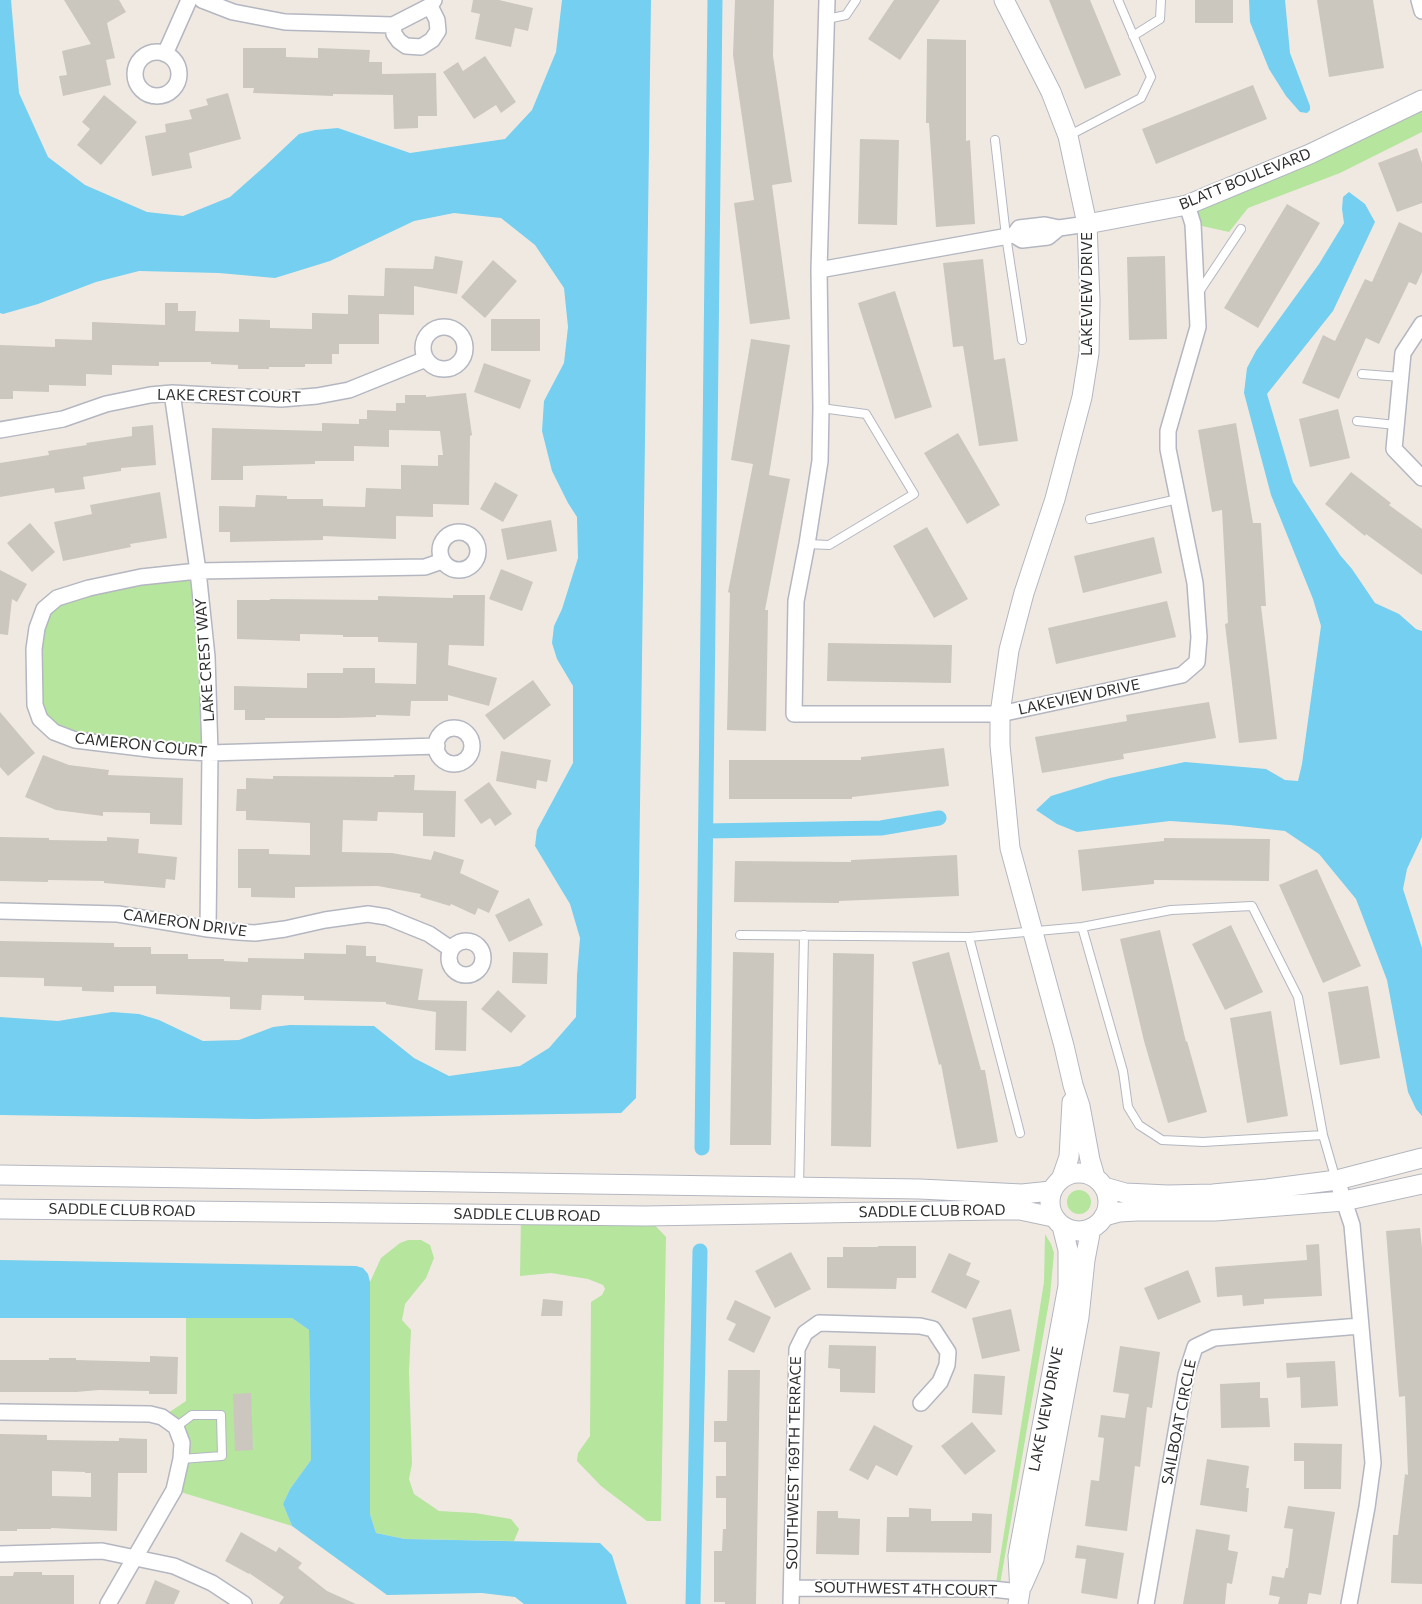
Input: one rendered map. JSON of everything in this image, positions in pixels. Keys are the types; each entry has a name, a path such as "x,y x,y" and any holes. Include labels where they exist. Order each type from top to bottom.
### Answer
{"street":[{"path":"165,54 189,0"},
{"path":"202,0 233,12 285,22 393,24 432,3 438,31 432,40 421,47 406,46 394,34 393,24"},
{"path":"826,0 819,270 820,461 796,601 794,714 1000,714"},
{"name":"LAKEVIEW DRIVE","path":"1004,0 1051,92 1068,136 1087,224 1090,300 1089,353 1082,397 1055,499 1024,593 1009,650 1000,714 1000,745 1010,848 1085,1126 1088,1148 1100,1182"},
{"path":"1419,0 1422,11"},
{"name":"BLATT BOULEVARD","path":"819,270 1010,236 1019,228 1045,225 1059,228 1187,205 1310,154 1422,100"},
{"name":"LAKEVIEW DRIVE","path":"1000,714 1182,675 1197,662 1199,637 1195,583 1168,450 1168,430 1198,327 1193,224 1187,205"},
{"path":"1422,324 1403,353 1394,449 1422,478"},
{"name":"LAKE CREST COURT","path":"0,430 63,419 106,404 131,398 172,393 263,398 317,396 349,390 426,359"},
{"name":"LAKE CREST WAY","path":"172,393 198,571 207,657 210,753 208,930"},
{"name":"CAMERON COURT","path":"437,746 210,753 157,750 75,740 54,732 40,719 35,705 34,649 37,628 44,609 57,598 89,588 141,577 198,571 425,567 442,561"},
{"name":"CAMERON DRIVE","path":"0,911 118,914 208,930 254,932 285,929 341,917 368,914 387,917 420,931 452,949"},
{"name":"LAKEVIEW DRIVE","path":"1057,1184 1069,1157 1073,1085"},
{"path":"1422,1158 1336,1180 1213,1194 1138,1194 1115,1191 1079,1172 1073,1173 1057,1184 1049,1200 1050,1208 1058,1221 1076,1230 1119,1212 1216,1211 1344,1201 1388,1193 1422,1184"},
{"name":"SADDLE CLUB ROAD","path":"0,1175 920,1189 1022,1194 1057,1184"},
{"path":"1336,1180 1352,1225 1373,1463 1349,1604"},
{"path":"1098,1222 1108,1207 1108,1197 1100,1182"},
{"name":"SADDLE CLUB ROAD","path":"0,1209 646,1216 1020,1210 1058,1221"},
{"name":"LAKE VIEW DRIVE","path":"1019,1598 1018,1556 1068,1286 1068,1250 1058,1221"},
{"name":"LAKE VIEW DRIVE","path":"1019,1598 1034,1559 1079,1316 1085,1260 1098,1222"},
{"name":"SOUTHWEST 169TH TERRACE","path":"791,1604 797,1349 805,1333 819,1323 920,1326 933,1329 948,1352 947,1365 940,1382 921,1403"},
{"name":"SAILBOAT CIRCLE","path":"1146,1604 1186,1375 1195,1347 1214,1338 1360,1326"},
{"path":"0,1412 150,1414 162,1417 176,1427 182,1443 181,1459 174,1490 108,1604"},
{"path":"0,1554 102,1551 174,1566 212,1583 244,1604"},
{"name":"SOUTHWEST 4TH COURT","path":"792,1588 992,1588 1019,1598"}],"lane":[{"path":"827,19 846,15 856,0"},
{"path":"1068,136 1141,98 1151,77 1118,0"},
{"path":"1133,36 1160,20 1161,0"},
{"path":"995,140 1010,236 1022,340"},
{"path":"1196,295 1241,229"},
{"path":"1362,374 1400,377"},
{"path":"807,544 830,545 914,494 866,414 821,408"},
{"path":"1357,421 1396,425"},
{"path":"1090,520 1178,499"},
{"path":"740,935 968,937 1082,927 1171,910 1252,906 1298,997 1323,1135 1336,1180"},
{"path":"1082,927 1123,1071 1128,1107 1138,1125 1162,1140 1203,1142 1323,1135"},
{"path":"799,1188 804,935"},
{"path":"968,937 1020,1133"},
{"path":"176,1427 192,1415 221,1415 222,1456 181,1459"}],"green space":[{"path":"1422,100 1422,132 1340,173 1248,208 1229,232 1193,224 1187,205"},
{"path":"198,571 210,753 75,740 40,719 34,649 57,598"},
{"path":"1079,1190 1084,1191 1090,1197 1090,1207 1084,1213 1079,1214 1074,1213 1068,1207 1067,1202 1068,1197 1074,1191"},
{"path":"521,1215 646,1216 666,1237 661,1521 647,1521 601,1486 577,1461 578,1453 590,1436 591,1302 602,1295 605,1289 603,1285 588,1279 551,1273 520,1276"},
{"path":"1045,1234 1054,1253 1050,1296 999,1590 995,1589 1044,1282"},
{"path":"408,1240 421,1240 430,1245 434,1258 426,1278 405,1304 402,1320 411,1330 409,1372 412,1464 409,1479 414,1494 439,1511 475,1513 511,1519 519,1529 514,1541 405,1539 376,1533 370,1514 370,1282 381,1258 400,1243"},
{"path":"186,1318 292,1318 309,1330 311,1460 290,1489 283,1504 292,1526 174,1490 182,1443 162,1417 186,1401"}],"water":[{"path":"0,0 11,0 19,93 48,157 85,185 147,212 183,216 230,197 299,134 315,130 338,128 410,153 505,139 532,110 556,52 562,0 651,0 636,1098 621,1113 255,1119 0,1115 0,1017 58,1021 112,1012 139,1014 159,1020 203,1041 239,1040 273,1027 290,1025 374,1026 414,1058 449,1076 520,1066 549,1048 576,1017 580,938 570,904 535,846 537,830 573,763 573,686 557,659 552,643 554,626 562,609 578,558 577,517 552,471 542,431 544,401 564,363 568,327 564,288 535,245 501,218 454,213 414,221 330,261 275,278 219,273 139,271 96,282 38,304 3,314 0,313"},
{"path":"1249,0 1285,0 1290,53 1310,106 1310,110 1307,113 1300,112 1286,96 1269,69 1250,22"},
{"path":"1349,192 1365,204 1375,222 1333,311 1267,394 1293,482 1340,555 1375,603 1399,614 1416,629 1422,631 1422,837 1407,869 1403,889 1422,948 1422,1116 1416,1109 1408,1092 1387,980 1356,899 1319,854 1285,831 1170,821 1077,832 1057,824 1036,810 1051,796 1110,778 1185,762 1266,769 1285,780 1298,781 1321,626 1313,599 1271,495 1244,393 1247,368 1256,351 1319,264 1344,223 1343,197"},
{"path":"0,1260 356,1266 363,1268 368,1274 370,1282 370,1514 376,1533 405,1539 600,1543 612,1555 627,1604 524,1604 515,1597 482,1593 387,1595 292,1526 283,1504 290,1489 311,1460 309,1330 292,1318 0,1318"}],"building":[{"path":"64,0 119,0 126,12 107,23 115,58 106,60 111,85 63,96 59,76 67,75 62,51 91,44"},
{"path":"473,0 499,0 533,8 528,31 515,28 511,47 475,39 480,14 471,12"},
{"path":"735,0 774,0 773,56 792,182 772,185 790,319 750,324 734,203 754,200 733,55"},
{"path":"894,0 940,0 900,60 868,39"},
{"path":"1049,0 1090,0 1121,75 1085,89"},
{"path":"1195,0 1233,0 1233,23 1195,23"},
{"path":"1317,0 1373,0 1384,68 1329,77"},
{"path":"927,39 966,40 966,141 970,140 975,224 936,227 929,123 926,123"},
{"path":"243,48 286,48 286,57 318,58 318,48 370,50 369,62 382,62 382,74 436,73 437,116 418,116 418,128 394,129 393,95 333,94 333,96 253,93 254,88 243,88"},
{"path":"485,56 516,102 501,113 496,105 474,119 443,72 458,62 463,71"},
{"path":"1253,85 1267,119 1156,164 1142,129"},
{"path":"228,93 241,139 189,153 192,168 152,176 145,136 166,132 165,124 192,119 189,110 208,105 206,99"},
{"path":"104,95 137,122 101,165 77,145 90,129 82,122"},
{"path":"860,139 899,140 897,225 858,224"},
{"path":"1417,148 1422,163 1422,203 1397,212 1378,163"},
{"path":"1287,204 1320,223 1258,328 1224,308"},
{"path":"1399,222 1422,233 1422,272 1416,285 1409,282 1379,344 1366,338 1339,399 1302,383 1323,335 1335,341 1365,279 1372,282"},
{"path":"435,256 463,261 457,294 414,286 414,315 379,314 379,344 339,344 339,354 332,354 332,364 305,364 305,367 269,367 269,369 238,369 238,365 211,364 211,362 159,362 159,366 112,365 112,375 86,374 86,386 49,385 49,392 13,391 13,399 0,399 0,345 55,347 55,339 92,340 92,322 165,325 165,303 178,303 178,311 196,311 195,331 239,332 239,319 270,320 270,328 312,329 312,313 348,314 348,295 384,296 385,268 433,269"},
{"path":"1165,256 1167,339 1129,340 1127,257"},
{"path":"983,259 994,360 1005,358 1018,441 979,446 963,346 953,347 943,263"},
{"path":"493,260 517,281 485,318 461,297"},
{"path":"895,291 932,407 895,419 858,303"},
{"path":"491,319 540,319 540,351 491,351"},
{"path":"751,339 790,345 769,475 790,479 765,610 768,610 766,731 727,730 730,593 728,592 753,464 731,460"},
{"path":"484,363 531,380 520,409 474,392"},
{"path":"466,393 472,435 470,436 469,505 433,504 433,517 396,516 396,539 323,536 323,540 230,542 230,532 219,532 219,506 255,507 256,495 287,496 287,499 323,499 323,506 365,507 366,488 401,489 401,465 438,466 438,455 443,455 440,431 389,430 389,447 354,446 354,461 315,461 315,464 243,466 243,480 211,480 212,428 322,431 322,423 359,424 359,419 367,419 367,410 396,411 396,403 405,403 405,395 426,395 426,397"},
{"path":"1338,409 1350,458 1310,467 1299,419"},
{"path":"1236,423 1253,523 1261,523 1266,606 1261,606 1277,739 1239,743 1225,624 1228,623 1222,510 1212,512 1198,430"},
{"path":"153,425 156,465 121,468 121,471 83,477 85,489 55,493 54,488 0,497 0,463 49,455 48,451 87,445 86,443 132,436 132,427"},
{"path":"958,433 1000,505 967,524 924,453"},
{"path":"1351,472 1391,503 1389,505 1422,529 1422,575 1366,534 1365,536 1325,504"},
{"path":"495,482 518,495 503,522 480,509"},
{"path":"160,492 167,538 130,544 131,547 63,561 54,522 92,514 90,505"},
{"path":"551,520 557,551 507,560 501,529"},
{"path":"30,523 55,552 32,572 7,543"},
{"path":"927,527 968,599 934,618 893,546"},
{"path":"1154,537 1162,573 1083,593 1074,556"},
{"path":"501,569 533,582 522,611 489,599"},
{"path":"0,570 27,584 17,602 12,599 8,635 0,634"},
{"path":"453,595 485,595 484,646 449,645 448,665 497,678 489,706 448,695 448,701 411,701 410,716 376,715 376,717 265,718 265,720 245,720 245,710 234,710 234,686 307,688 307,673 343,673 343,668 375,668 375,683 416,684 417,643 378,642 378,637 300,634 300,641 237,639 237,600 378,600 378,596 453,598"},
{"path":"1167,601 1176,637 1056,664 1048,628"},
{"path":"828,643 952,645 951,683 827,681"},
{"path":"533,680 551,705 504,740 485,715"},
{"path":"1209,702 1216,738 1123,754 1124,759 1042,773 1035,737 1127,721 1126,715"},
{"path":"0,712 35,753 8,776 0,767"},
{"path":"944,748 949,786 852,797 852,799 729,799 729,760 861,760 861,757"},
{"path":"501,751 551,760 547,782 537,780 536,789 496,781"},
{"path":"43,755 69,765 109,770 108,775 183,778 182,825 150,824 150,813 103,812 103,816 56,810 25,797"},
{"path":"394,775 415,775 414,790 456,791 455,837 423,836 423,813 378,812 377,821 343,820 342,852 392,853 431,860 434,851 464,860 460,873 499,891 489,913 478,908 475,915 451,904 450,906 420,897 421,894 378,886 295,887 295,898 251,897 251,888 238,888 238,849 269,849 269,854 310,855 310,823 246,820 246,811 236,811 237,789 246,789 246,778 273,779 273,776 394,777"},
{"path":"489,782 512,814 495,826 490,818 481,824 464,800"},
{"path":"0,837 107,841 107,837 139,839 138,853 177,857 175,880 166,879 165,888 104,883 104,881 0,881"},
{"path":"1164,838 1270,839 1269,881 1154,880 1154,884 1082,891 1078,850 1164,841"},
{"path":"957,855 959,896 839,901 839,903 734,902 735,861 851,862 851,860"},
{"path":"1317,869 1361,966 1323,983 1279,885"},
{"path":"529,898 543,925 509,942 495,915"},
{"path":"1231,925 1263,992 1225,1010 1192,944"},
{"path":"1160,930 1186,1042 1207,1112 1168,1123 1144,1041 1120,939"},
{"path":"0,941 114,943 114,947 151,947 151,954 188,954 188,959 224,959 224,961 248,962 248,958 304,959 304,953 346,954 346,945 366,946 366,956 376,956 376,962 423,969 418,1000 467,1001 466,1051 435,1050 436,1012 386,1004 386,1002 304,1000 304,996 262,995 261,1010 230,1009 230,997 156,994 156,986 114,986 114,992 82,991 82,987 44,986 44,978 0,977"},
{"path":"513,952 548,953 547,984 512,983"},
{"path":"733,952 774,953 771,1145 730,1145"},
{"path":"949,952 981,1070 985,1070 998,1142 957,1149 941,1064 939,1065 912,962"},
{"path":"833,953 874,954 871,1147 831,1146"},
{"path":"1368,986 1380,1058 1340,1065 1328,992"},
{"path":"498,990 526,1016 511,1033 481,1009"},
{"path":"1271,1011 1288,1116 1247,1123 1230,1018"},
{"path":"1420,1228 1422,1248 1422,1584 1391,1583 1393,1535 1398,1535 1405,1474 1408,1475 1405,1396 1399,1397 1386,1231"},
{"path":"1319,1244 1322,1296 1264,1299 1264,1304 1243,1306 1242,1295 1217,1297 1215,1267 1307,1260 1306,1245"},
{"path":"916,1246 916,1278 897,1278 896,1289 827,1288 827,1257 843,1257 843,1247"},
{"path":"791,1252 811,1289 775,1308 755,1271"},
{"path":"949,1253 971,1263 966,1275 980,1281 966,1309 931,1292"},
{"path":"1188,1270 1201,1302 1158,1320 1144,1288"},
{"path":"543,1299 563,1301 562,1316 541,1316"},
{"path":"735,1300 771,1317 754,1353 728,1340 736,1324 726,1319"},
{"path":"1011,1309 1020,1351 982,1359 972,1318"},
{"path":"829,1345 876,1346 875,1393 840,1392 840,1369 828,1368"},
{"path":"1120,1346 1160,1352 1152,1408 1147,1407 1140,1467 1135,1466 1127,1531 1085,1526 1091,1480 1099,1481 1104,1438 1098,1437 1101,1415 1125,1418 1129,1394 1113,1392"},
{"path":"150,1356 178,1357 177,1394 149,1394 149,1391 99,1390 76,1392 0,1392 0,1360 76,1358 76,1360 150,1362"},
{"path":"1335,1361 1338,1406 1301,1408 1300,1377 1287,1378 1286,1363"},
{"path":"728,1370 760,1370 756,1604 714,1602 714,1551 722,1551 723,1529 726,1529 726,1498 716,1498 716,1476 726,1476 726,1442 714,1442 714,1421 727,1421"},
{"path":"974,1374 1005,1376 1002,1415 972,1413"},
{"path":"1260,1382 1260,1398 1268,1398 1270,1427 1221,1428 1220,1384"},
{"path":"251,1393 253,1450 235,1451 233,1394"},
{"path":"972,1422 996,1451 965,1475 941,1446"},
{"path":"874,1425 913,1446 897,1476 876,1465 868,1480 849,1470"},
{"path":"0,1434 47,1435 47,1440 119,1441 119,1438 147,1439 147,1473 118,1473 117,1531 51,1528 0,1531","holes":["52,1471 91,1473 91,1497 52,1496"]},
{"path":"1294,1443 1342,1444 1341,1489 1304,1489 1304,1461 1294,1461"},
{"path":"1207,1459 1249,1466 1246,1488 1249,1488 1247,1512 1200,1505"},
{"path":"1288,1506 1335,1512 1321,1595 1309,1593 1307,1604 1278,1604 1280,1597 1269,1595 1272,1576 1284,1578 1286,1568 1288,1568 1293,1529 1284,1528"},
{"path":"909,1508 931,1509 931,1521 972,1521 972,1513 992,1514 991,1553 886,1552 887,1517 909,1517"},
{"path":"817,1511 838,1511 838,1518 860,1519 859,1555 816,1554"},
{"path":"1196,1529 1230,1535 1228,1550 1238,1552 1232,1584 1227,1583 1225,1604 1183,1604"},
{"path":"241,1532 276,1552 279,1547 302,1563 298,1568 327,1591 356,1604 279,1604 284,1597 249,1573 225,1561"},
{"path":"1077,1545 1124,1553 1117,1599 1081,1593 1086,1559 1075,1558"},
{"path":"14,1572 42,1572 42,1575 74,1575 74,1604 0,1604 0,1576 13,1576"},
{"path":"155,1580 180,1591 174,1604 145,1604"}],"waterway":[{"path":"702,1148 715,0"},
{"path":"706,831 881,828 939,818"},
{"path":"693,1604 700,1251"}]}
